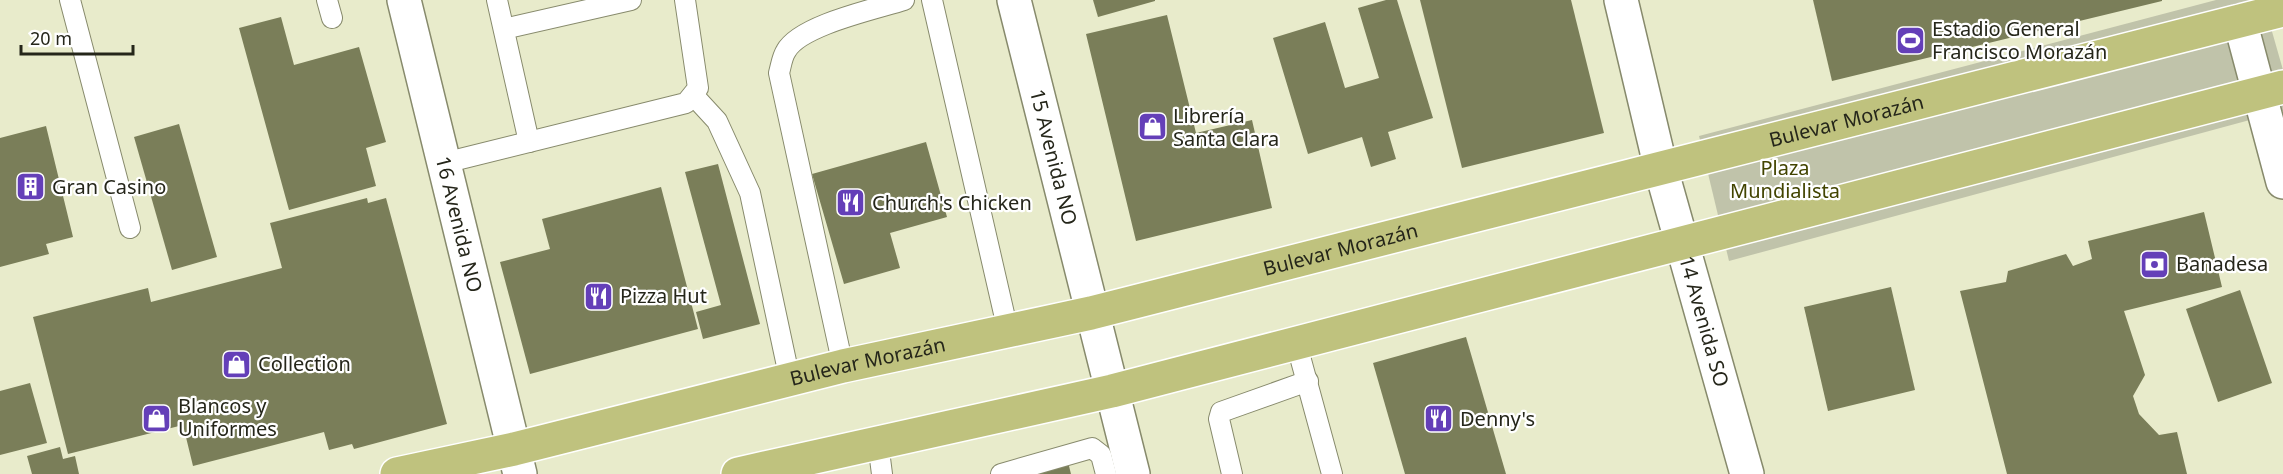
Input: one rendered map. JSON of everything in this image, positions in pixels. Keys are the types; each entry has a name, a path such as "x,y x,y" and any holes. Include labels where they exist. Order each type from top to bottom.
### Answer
{"main road":[{"name":"Bulevar Morazán","path":"397,474 517,462 843,366 1091,314 2283,10"},
{"path":"738,474 880,458 1296,342 1683,245 2272,90"}],"street":[{"name":"16 Avenida NO","path":"404,0 517,462"},
{"name":"15 Avenida NO","path":"1014,0 1133,474"},
{"name":"14 Avenida SO","path":"1621,0 1661,169 1747,474"},
{"path":"2240,21 2272,90 2283,182"}],"lane":[{"path":"70,0 130,228"},
{"path":"497,0 529,142"},
{"path":"504,29 631,0"},
{"path":"444,163 686,103 694,96 698,88 685,0"},
{"path":"843,366 779,73 786,50 803,36 824,24 904,0"},
{"path":"932,0 1008,331"},
{"path":"694,96 717,121 750,193 790,380"},
{"path":"1296,342 1332,474"},
{"path":"1233,474 1219,419 1221,412 1308,381"},
{"path":"1002,474 1092,448 1101,455 1106,474"}],"green space":[{"name":"Plaza Mundialista","path":"2216,0 2263,0 2283,70 2283,111 1729,261 1699,136"}],"building":[{"path":"1093,0 1155,0 1155,1 1098,17"},
{"path":"1386,0 1397,0 1433,118 1388,132 1396,159 1371,167 1362,137 1308,154 1273,38 1325,22 1345,88 1379,78 1358,8"},
{"path":"1420,0 1571,0 1604,133 1462,168"},
{"name":"Estadio General Francisco Morazán","path":"1813,0 2162,0 2162,1 1832,81"},
{"name":"Librería Santa Clara","path":"1167,15 1196,133 1252,120 1272,208 1136,241 1086,34"},
{"path":"281,17 294,65 359,47 386,142 366,148 376,186 289,210 239,28"},
{"path":"179,124 217,257 172,270 134,137"},
{"name":"Gran Casino","path":"46,126 73,237 46,244 49,254 0,267 0,138"},
{"path":"926,142 947,217 890,233 900,268 844,284 812,174"},
{"name":"Pizza Hut","path":"718,164 760,324 703,339 696,312 721,305 685,172"},
{"name":"Pizza Hut","path":"661,187 698,329 530,374 500,262 550,249 542,219"},
{"path":"367,198 368,203 386,198 447,424 354,449 352,444 329,450 324,432 193,466 183,425 68,454 33,317 148,288 151,302 282,268 270,223"},
{"path":"2204,212 2222,287 2124,311 2145,375 2133,396 2139,414 2159,435 2177,432 2187,474 2007,474 1960,291 2006,282 2008,271 2066,254 2073,266 2092,259 2088,241"},
{"path":"1891,287 1915,390 1828,411 1804,307"},
{"path":"2240,290 2272,383 2218,402 2186,309"},
{"name":"Denny's","path":"1466,337 1506,474 1405,474 1373,363"},
{"path":"30,383 47,443 0,455 0,391"},
{"path":"60,447 63,459 75,456 79,474 32,474 27,456"},
{"path":"1068,462 1071,474 1027,474"}],"place":[{"name":"Estadio General Francisco Morazán","path":"1911,41"},
{"name":"Librería Santa Clara","path":"1152,127"},
{"name":"Gran Casino","path":"31,187"},
{"name":"Church's Chicken","path":"851,203"},
{"name":"Banadesa","path":"2155,264"},
{"name":"Pizza Hut","path":"599,296"},
{"name":"Collection","path":"237,364"},
{"name":"Blancos y Uniformes","path":"157,418"},
{"name":"Denny's","path":"1439,419"}]}
